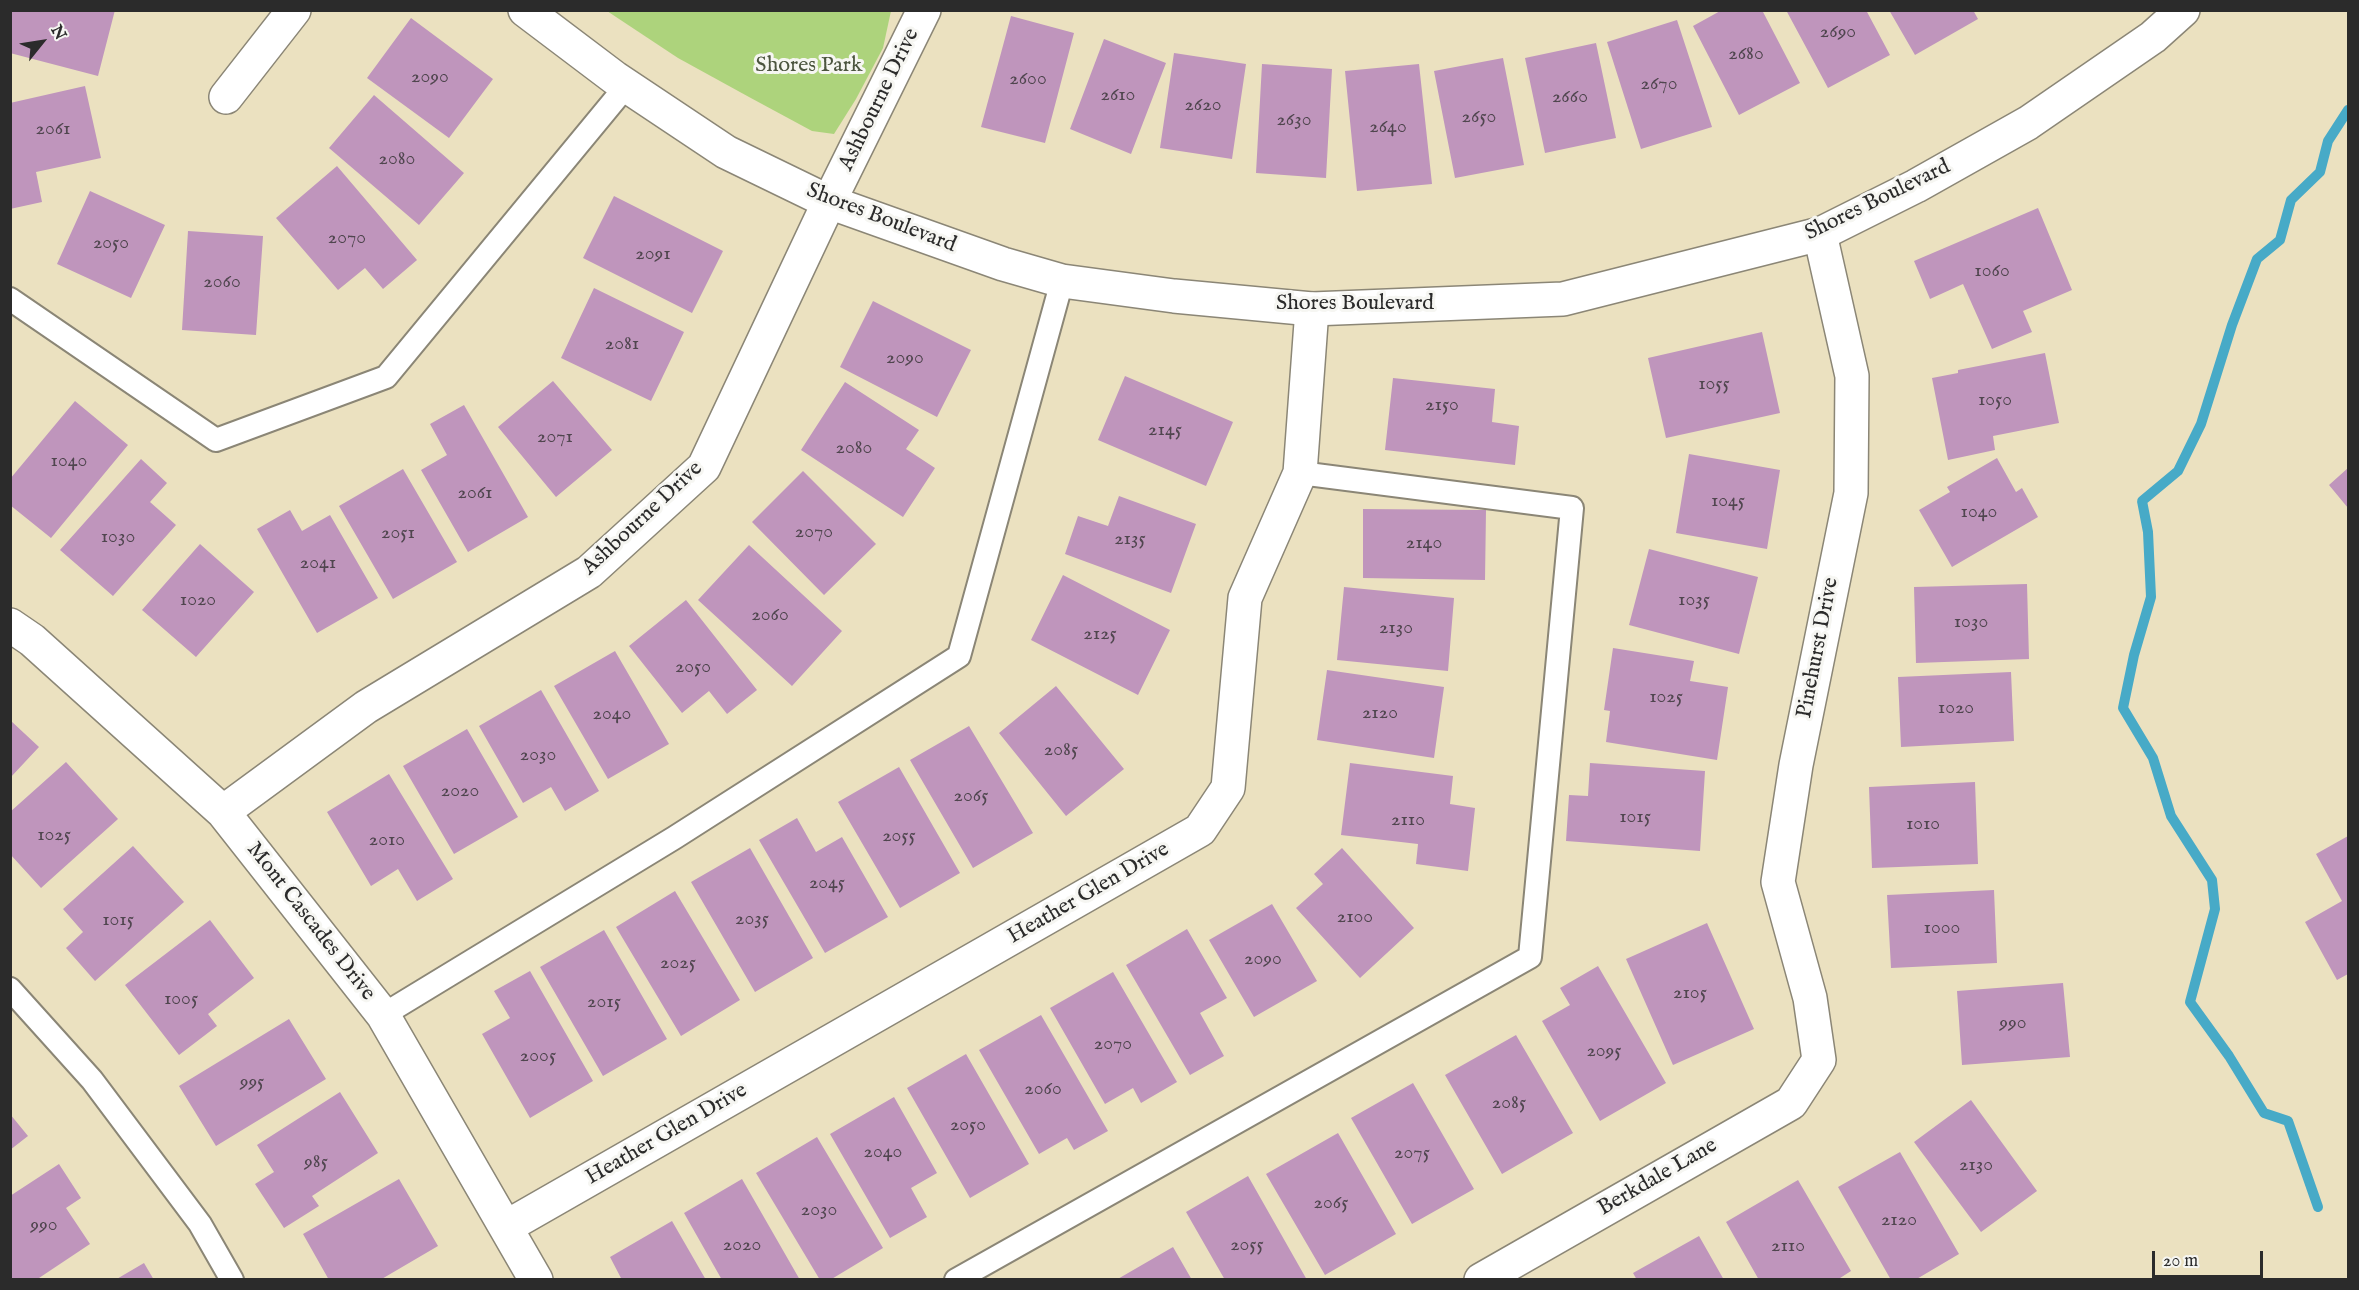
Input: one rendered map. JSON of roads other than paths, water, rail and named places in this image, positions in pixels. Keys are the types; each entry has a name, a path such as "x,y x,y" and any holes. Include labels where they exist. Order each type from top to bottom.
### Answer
{"street":[{"path":"226,97 294,10"},
{"name":"Shores Boulevard","path":"525,10 627,85 726,152 829,202 1003,264 1062,281 1174,296 1312,309 1563,299 1820,234 1916,186 2028,123 2153,37 2183,10"},
{"name":"Ashbourne Drive","path":"223,812 366,707 589,572 704,467 829,202 924,10"},
{"name":"Pinehurst Drive","path":"1819,1060 1810,998 1778,882 1796,765 1851,493 1852,376 1820,234"},
{"name":"Heather Glen Drive","path":"506,1227 1200,830 1228,788 1245,598 1300,474 1312,309"},
{"name":"Mont Cascades Drive","path":"10,625 32,640 223,812 383,1016 536,1280"},
{"name":"Berkdale Lane","path":"1481,1280 1791,1103 1819,1060"}],"lane":[{"path":"10,299 216,440 386,377 627,85"},
{"path":"383,1016 674,838 959,656 1062,281"},
{"path":"957,1280 1530,957 1572,508 1300,474"},
{"path":"10,988 92,1080 200,1224 232,1280"}],"waterway":[{"path":"2318,1207 2288,1121 2264,1113 2229,1056 2190,1002 2215,909 2212,880 2171,816 2153,758 2123,708 2134,655 2151,597 2148,532 2142,501 2178,471 2201,424 2232,325 2257,259 2280,240 2291,200 2320,172 2328,141 2348,110"}],"park label":[{"name":"Shores Park","path":"809,66"}]}
